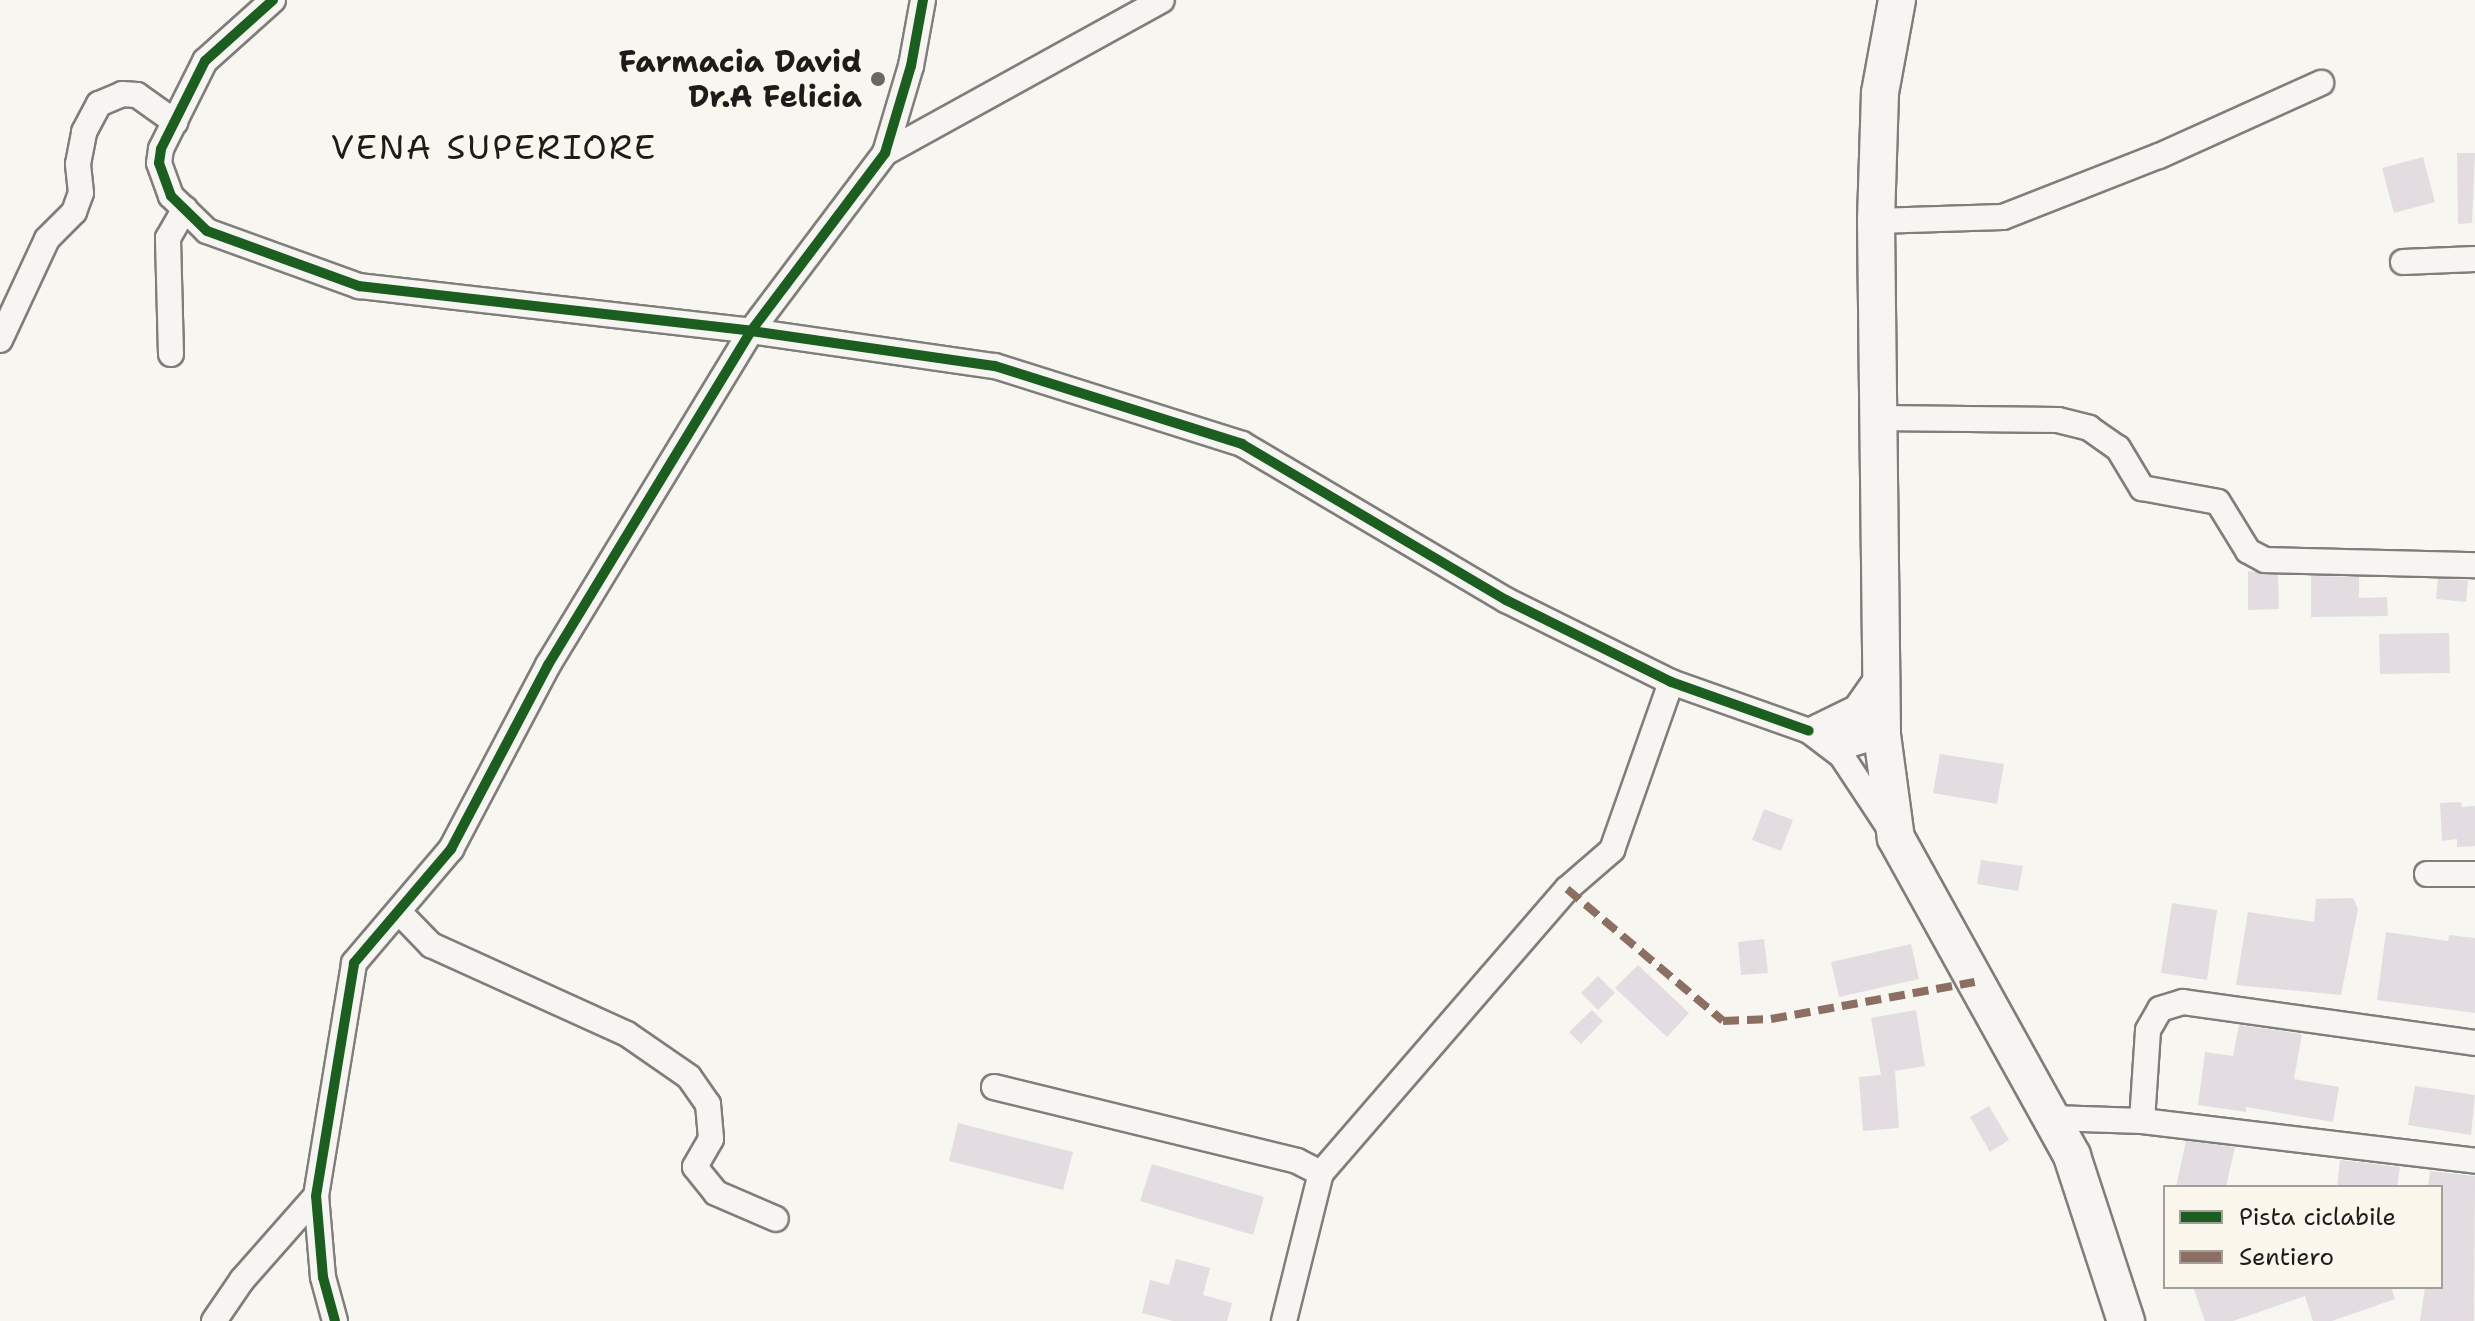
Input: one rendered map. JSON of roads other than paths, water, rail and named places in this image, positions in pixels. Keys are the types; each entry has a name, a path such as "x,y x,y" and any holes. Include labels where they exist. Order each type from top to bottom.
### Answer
{"main road":[{"path":"1897,0 1880,93 1876,221 1882,735 1896,838 1911,874 2072,1156 2126,1321"}],"street":[{"path":"273,0 205,61 159,163 171,196 207,231 359,286 751,331 995,366 1242,444 1506,600 1671,682 1852,744 1882,735"},
{"path":"335,1321 323,1277 316,1196 354,963 400,913 451,849 548,665 751,331 885,153 911,66 923,0"},
{"path":"885,153 1162,0"},
{"path":"1876,221 2003,217 2159,156 2321,83"},
{"path":"0,340 47,239 74,212 81,193 78,164 84,132 99,104 122,94 137,95 175,122"},
{"path":"171,354 168,238 185,209"},
{"path":"2403,262 2475,259"},
{"path":"1878,418 2058,420 2089,428 2118,448 2142,488 2218,502 2248,551 2265,560 2475,565"},
{"path":"1819,733 1856,708 1881,672"},
{"path":"1284,1321 1321,1173 1567,889 1612,850 1671,682"},
{"path":"1819,733 1853,770 1896,838"},
{"path":"2427,874 2475,874"},
{"path":"400,913 431,945 627,1034 689,1077 708,1104 711,1139 695,1167 716,1193 776,1219"},
{"path":"2142,1121 2148,1030 2160,1009 2183,1002 2475,1043"},
{"path":"994,1087 1297,1161 1321,1173"},
{"path":"2052,1118 2142,1121 2475,1161"},
{"path":"214,1321 242,1280 316,1196"}],"place":[{"name":"Farmacia David Dr.A Felicia","path":"878,79"}],"district":[{"name":"VENA SUPERIORE","path":"494,148"}]}
